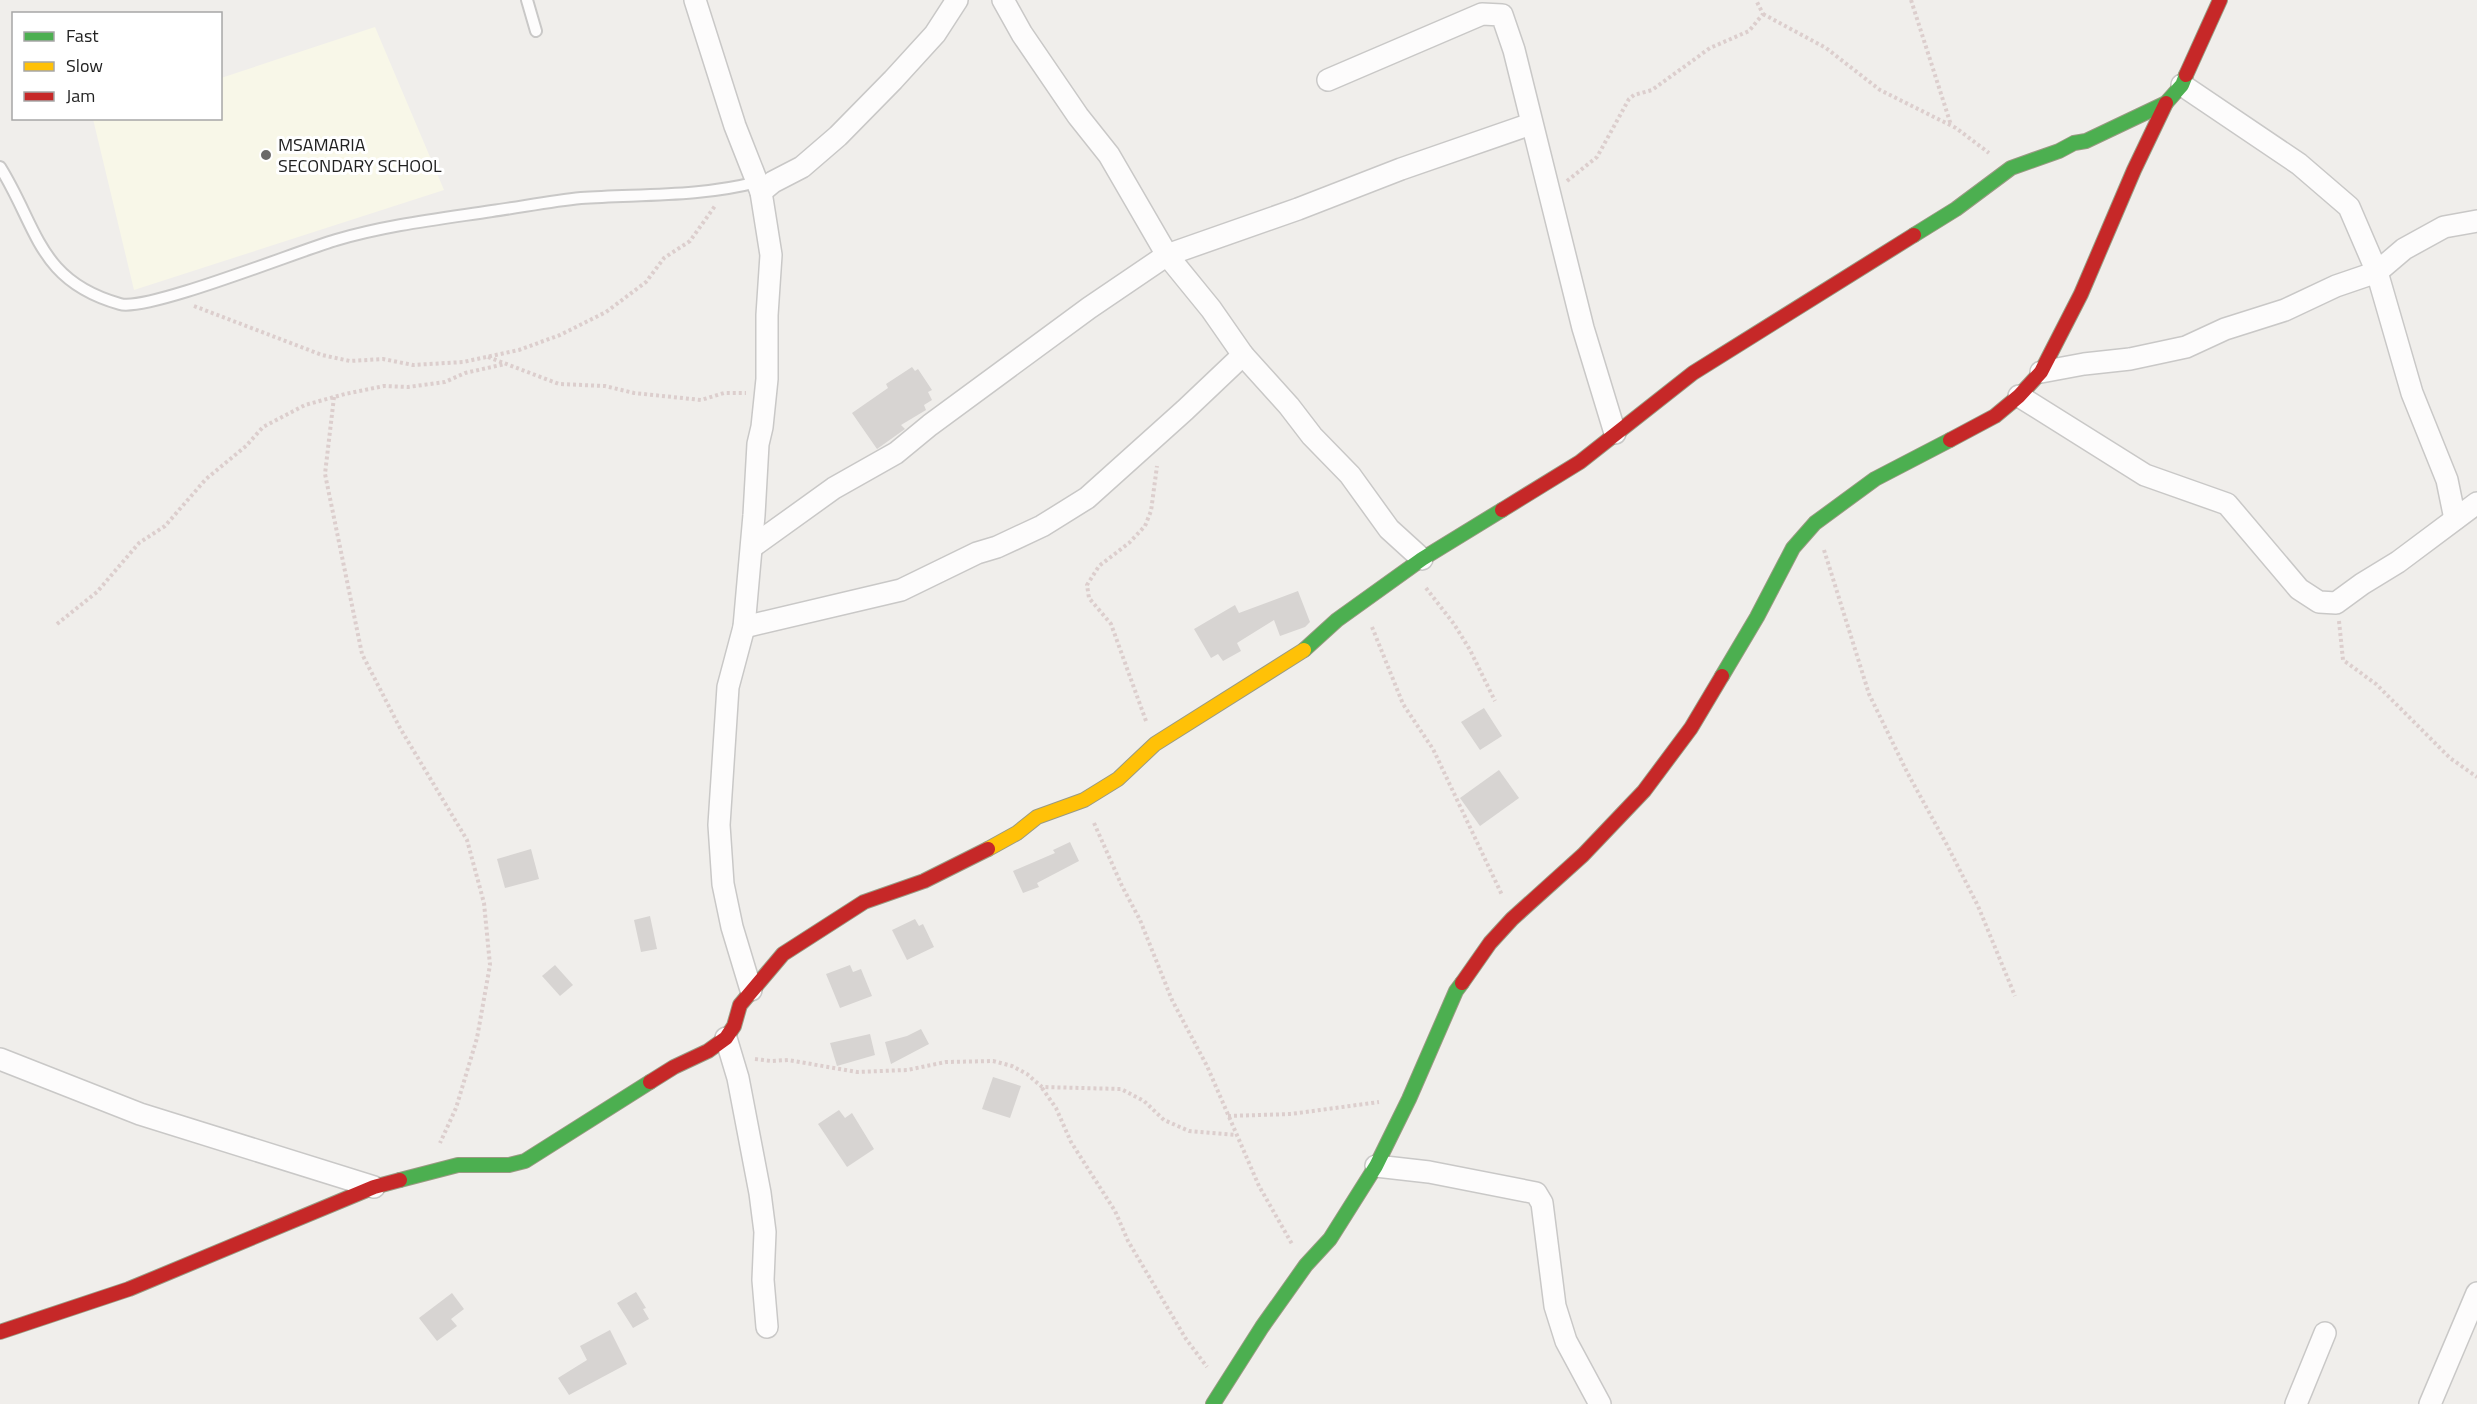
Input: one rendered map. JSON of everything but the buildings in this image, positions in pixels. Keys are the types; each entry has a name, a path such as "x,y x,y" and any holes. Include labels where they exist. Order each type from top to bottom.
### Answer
{"street":[{"path":"695,0 735,126 759,187 771,255 766,392 758,444 752,547 744,627 728,687 719,825 723,884 732,927 751,990"},
{"path":"759,187 802,166 838,135 935,34 957,0"},
{"path":"1003,0 1078,116 1109,155 1167,255 1211,309 1243,355 1270,383 1312,436 1350,476 1416,564"},
{"path":"1213,1404 1262,1327 1306,1265 1330,1239 1376,1166 1409,1099 1456,991 1490,943 1512,919 1583,855 1644,791 1691,728 1757,617 1793,548 1815,523 1875,479 1995,416 2019,396 2041,372 2081,294 2133,170 2166,104 2182,85 2220,0"},
{"path":"1328,80 1482,14 1502,15 1507,24 1583,328 1615,433"},
{"path":"2182,85 2299,164 2349,207 2377,272 2412,393 2447,480 2455,519"},
{"path":"767,1328 763,1280 765,1232 760,1193 740,1089 728,1047 740,1005 783,954 864,902 924,881 1017,833 1038,817 1084,801 1118,779 1155,744 1311,645 1337,620 1416,564 1580,462 1694,373 1956,210 2011,168 2059,151 2074,143 2086,141 2166,104"},
{"path":"752,547 834,488 896,453 930,425 1079,315 1167,255 1531,124"},
{"path":"2041,372 2130,359 2186,346 2224,329 2285,310 2336,286 2377,272 2404,249 2444,227 2477,221"},
{"path":"744,627 901,590 977,553 998,547 1042,526 1087,498 1243,355"},
{"path":"2019,396 2145,475 2227,504 2300,589 2319,602 2337,603 2362,584 2398,562 2477,502"},
{"path":"0,1332 129,1289 374,1187 458,1166 509,1165 525,1161 674,1067 708,1051 728,1047"},
{"path":"0,1059 140,1114 374,1187"},
{"path":"1376,1166 1430,1172 1536,1192 1542,1203 1555,1306 1566,1341 1600,1404"},
{"path":"2430,1404 2477,1293"},
{"path":"2296,1404 2325,1333"}],"lane":[{"path":"527,0 536,32"},
{"path":"0,167 36,240 59,272 100,298 123,305 170,296 336,240 397,225 579,198 759,187"}],"path":[{"path":"1756,0 1763,14 1826,48 1880,90 1951,125 2011,168"},
{"path":"1911,0 1951,125"},
{"path":"1550,193 1597,157 1629,99 1634,95 1652,90 1710,48 1749,31 1763,14"},
{"path":"170,296 322,355 350,361 383,359 413,365 463,362 519,350 550,339 606,312 646,282 664,258 690,241 704,219 730,189"},
{"path":"487,357 559,384 605,386 634,393 701,400 724,393 766,392"},
{"path":"57,624 97,592 139,543 165,526 206,479 246,446 263,427 305,405 334,397 384,387 408,387 445,382 465,374 505,364"},
{"path":"334,397 325,474 362,654 400,728 467,840 484,903 490,965 477,1038 456,1108 426,1174"},
{"path":"1155,744 1111,624 1089,598 1087,585 1099,566 1129,543 1144,526 1151,511 1154,475 1166,427"},
{"path":"1815,523 1869,694 1907,772 1978,906 2015,996"},
{"path":"1416,564 1470,650 1495,701"},
{"path":"1364,600 1378,645 1403,704 1433,749 1512,919"},
{"path":"2337,603 2343,660 2376,684 2436,745 2477,777"},
{"path":"1084,801 1122,886 1140,920 1172,999 1207,1066 1259,1186 1306,1265"},
{"path":"728,1047 771,1061 788,1060 857,1072 907,1070 946,1062 993,1061 1012,1066 1027,1074 1042,1087 1056,1108 1071,1142 1115,1211 1128,1241 1186,1339 1207,1367 1225,1384"},
{"path":"1042,1087 1121,1089 1144,1101 1164,1120 1189,1131 1236,1135"},
{"path":"1228,1116 1291,1114 1409,1099"}],"shaded area":[{"name":"MSAMARIA SECONDARY SCHOOL","path":"375,27 444,190 134,290 93,120 222,120 222,78"}],"traffic: fast":[{"path":"1914,235 1956,209 2011,168 2059,151 2074,143 2086,141 2166,103 2182,85 2186,75"},
{"path":"1722,676 1757,617 1793,548 1815,523 1875,479 1950,440"},
{"path":"1304,650 1337,620 1422,559 1502,510"},
{"path":"1213,1404 1262,1327 1306,1265 1330,1239 1376,1166 1409,1099 1456,991 1462,983"},
{"path":"400,1180 458,1165 509,1165 525,1161 650,1082"}],"traffic: slow":[{"path":"988,849 1017,833 1037,817 1084,800 1118,779 1155,744 1304,650"}],"traffic: jam":[{"path":"2186,75 2220,0"},
{"path":"1950,440 1995,416 2019,396 2041,372 2081,294 2134,170 2166,103"},
{"path":"1502,510 1580,462 1693,373 1914,235"},
{"path":"1462,983 1490,943 1512,919 1583,855 1644,791 1691,728 1722,676"},
{"path":"650,1082 674,1067 708,1051 726,1038 734,1026 740,1005 783,954 864,902 924,881 988,849"},
{"path":"0,1332 129,1289 374,1187 400,1180"}],"place":[{"name":"MSAMARIA SECONDARY SCHOOL","path":"266,155"}]}
